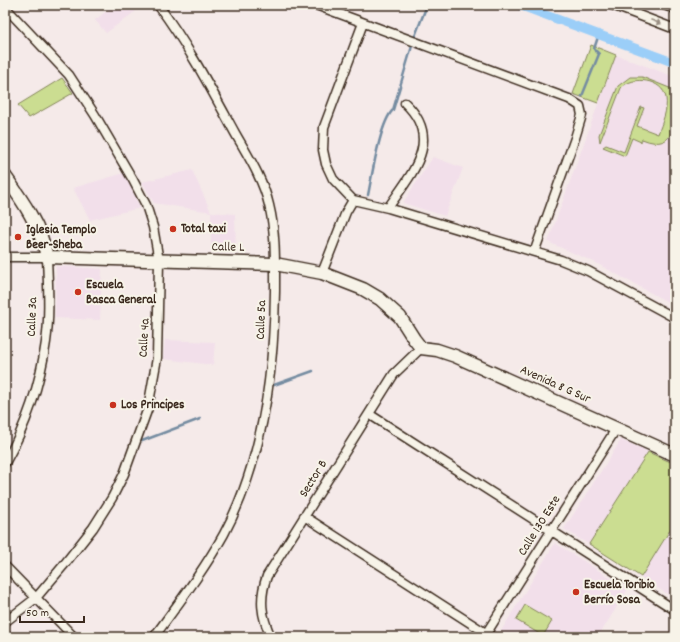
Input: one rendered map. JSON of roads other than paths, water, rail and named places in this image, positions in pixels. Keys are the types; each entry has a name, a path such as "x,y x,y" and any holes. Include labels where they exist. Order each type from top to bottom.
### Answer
{"street":[{"name":"Calle 5a","path":"154,637 186,593 224,534 246,482 258,439 266,396 274,335 276,250 269,204 262,185 206,78 158,5"},
{"path":"316,5 569,99 580,106 582,115 575,138 535,250"},
{"path":"612,5 675,29"},
{"path":"664,5 675,9"},
{"name":"Calle 4a","path":"5,7 69,75 95,115 146,205 153,227 159,261 157,358 148,408 136,445 115,492 93,528 36,598 5,622"},
{"path":"363,23 328,113 322,140 326,164 334,179 353,200 388,208 535,250 588,271 675,318"},
{"path":"388,208 414,170 421,157 423,148 424,134 422,124 412,109 405,103"},
{"name":"Calle 3a","path":"5,176 35,224 45,246 47,257 48,315 41,369 26,420 5,463"},
{"path":"322,273 346,212 353,200"},
{"name":"Calle L","path":"5,257 275,264 322,273 363,289 380,299 400,317 421,348"},
{"name":"Sector B","path":"271,637 262,611 261,598 263,586 267,576 394,374 421,348"},
{"name":"Avenida 8 G Sur","path":"421,348 437,350 455,356 675,455"},
{"path":"369,414 675,610"},
{"name":"Calle 130 Este","path":"487,636 551,530 616,428"},
{"path":"304,516 487,636"},
{"path":"5,566 74,637"}],"waterway":[{"path":"415,36 427,5"},
{"path":"519,5 675,63"},
{"path":"582,96 599,54 594,49 599,34"},
{"path":"368,195 380,137 388,116 393,110 412,46"},
{"path":"274,385 313,371"},
{"path":"142,441 200,419"}],"place":[{"name":"Total taxi","path":"173,229"},
{"name":"Iglesia Templo Beer-Sheba","path":"18,237"},
{"name":"Escuela Basca General","path":"78,292"},
{"name":"Los Principes","path":"113,405"},
{"name":"Escuela Toribio Berrío Sosa","path":"576,592"}]}
